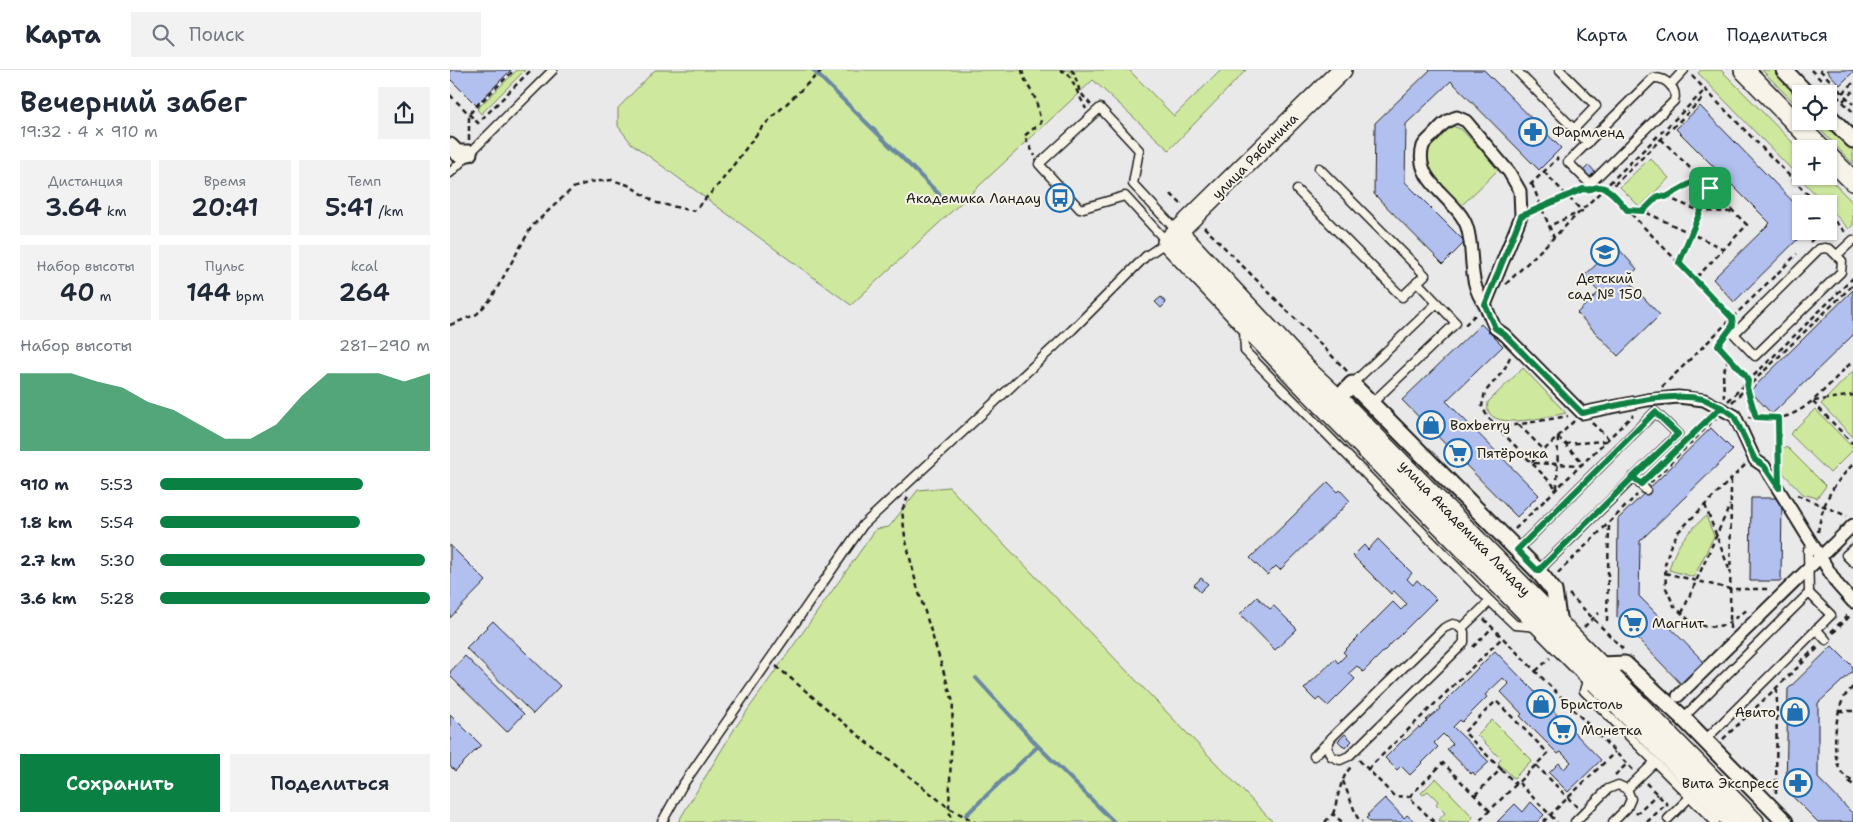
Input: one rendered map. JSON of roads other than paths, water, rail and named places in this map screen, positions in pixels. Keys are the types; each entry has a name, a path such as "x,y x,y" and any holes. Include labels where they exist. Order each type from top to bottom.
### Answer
{"street":[{"name":"улица Рябинина","path":"1172,237 1342,70"},
{"path":"1744,70 1812,140"},
{"path":"1784,70 1798,85"},
{"path":"1485,305 1521,216 1520,191 1509,172 1466,121 1457,117 1447,119 1424,146 1422,164 1429,181 1459,212 1468,228 1473,274 1479,298 1485,305 1495,328 1505,335 1582,413 1678,396 1704,400 1726,409 1755,460 1764,466 1778,487 1815,552 1837,584 1853,602"},
{"path":"1837,122 1851,133"},
{"path":"450,146 456,153 469,153"},
{"path":"1837,165 1853,181"},
{"name":"улица Академика Ландау","path":"1172,237 1244,322 1296,378 1540,627 1594,670 1754,822"},
{"name":"улица Академика Ландау","path":"1172,237 1338,399 1559,624 1594,670 1733,822"},
{"path":"1338,399 1352,384 1538,571 1554,591 1559,624"},
{"path":"1678,696 1808,569 1815,552 1853,525"},
{"path":"1594,670 1625,664 1683,718 1785,822"}],"lane":[{"path":"450,173 553,70"},
{"path":"1516,70 1588,143"},
{"path":"1560,70 1596,106 1574,129"},
{"path":"1670,85 1685,70"},
{"path":"1653,78 1659,78 1670,85 1675,90 1674,101 1590,184 1568,162 1653,78"},
{"path":"1100,108 1139,150 1133,184 1172,237 1124,196 1080,209 1039,164 1100,108"},
{"path":"1297,190 1402,297 1425,275 1319,168"},
{"path":"662,822 682,786 863,525 1072,330 1146,256 1172,237"},
{"path":"1837,255 1853,240"},
{"path":"1820,249 1830,249 1837,255 1842,261 1841,272 1756,356 1734,334 1820,249"},
{"path":"1371,404 1456,323 1417,282"},
{"path":"1352,384 1437,303"},
{"path":"1244,322 1245,351 1515,625 1540,627"},
{"path":"1517,550 1655,412 1678,434 1538,571"},
{"path":"1633,477 1646,490"},
{"path":"1853,549 1846,555 1853,562"},
{"path":"1705,740 1830,615 1809,593 1808,569"},
{"path":"1683,718 1809,593"},
{"path":"1462,628 1490,600"},
{"path":"1314,756 1328,742 1444,628 1453,624 1462,628 1465,637 1461,646 1349,756 1340,760 1335,759 1328,752 1328,742"},
{"path":"1816,629 1826,640"},
{"path":"1594,670 1584,691 1715,822"},
{"path":"1627,789 1655,762"},
{"path":"1575,822 1613,786 1623,786 1630,793 1630,804 1613,822"},
{"path":"1668,819 1690,797"}],"waterway":[{"path":"813,70 943,198"},
{"path":"976,678 1038,746 1114,822"},
{"path":"966,815 1038,746"}],"place":[{"name":"Фармленд","path":"1533,132"},
{"name":"Академика Ландау","path":"1060,198"},
{"name":"Детский сад № 150","path":"1605,252"},
{"name":"Boxberry","path":"1431,425"},
{"name":"Пятёрочка","path":"1458,453"},
{"name":"Магнит","path":"1633,623"},
{"name":"Бристоль","path":"1541,704"},
{"name":"Авито","path":"1795,712"},
{"name":"Монетка","path":"1562,730"},
{"name":"Вита Экспресс","path":"1798,783"}]}
